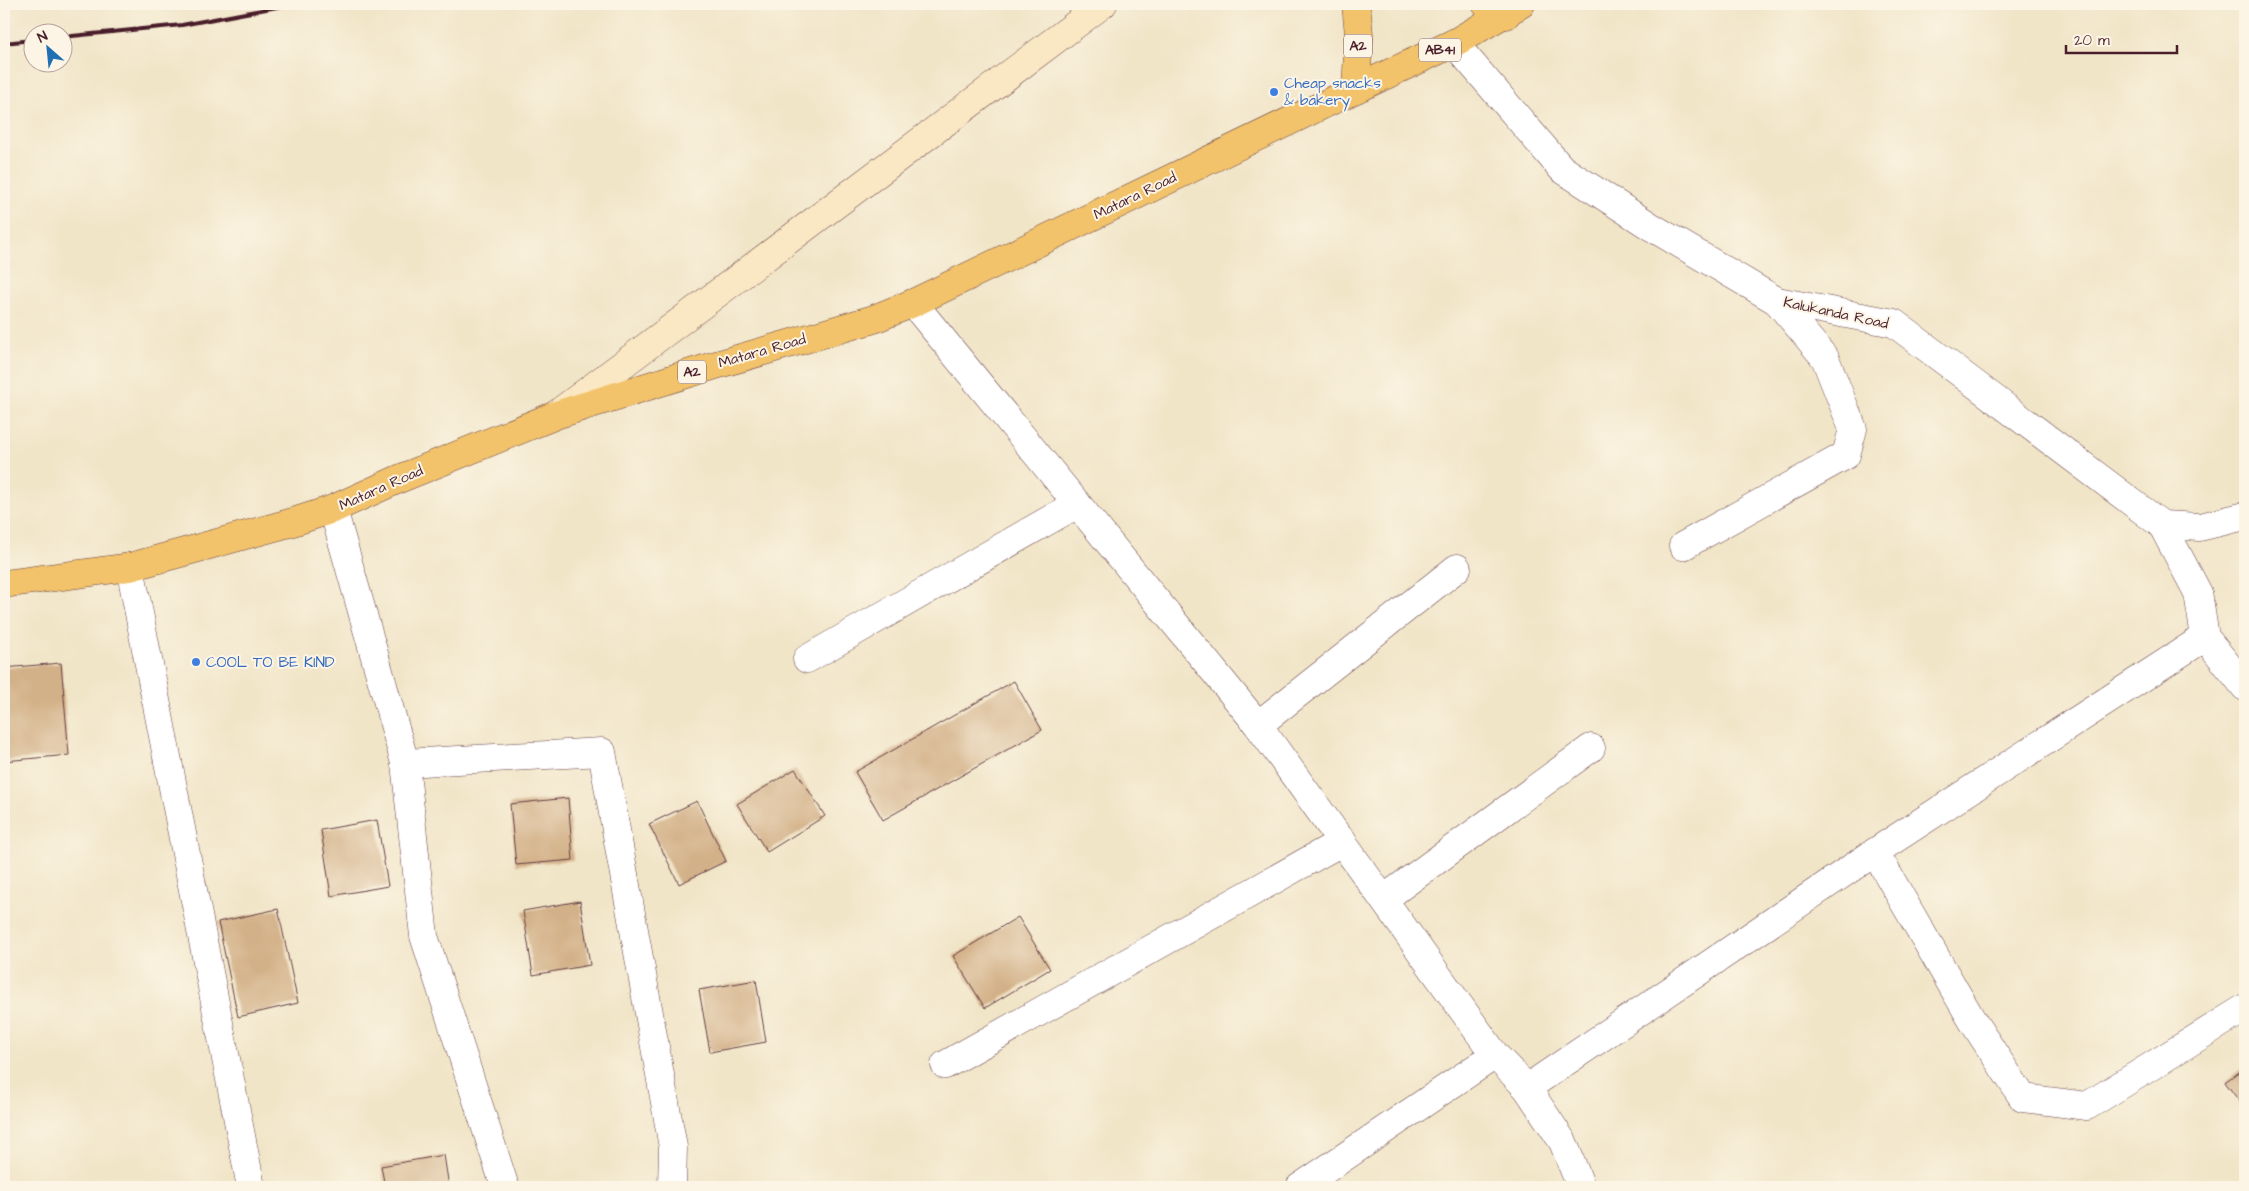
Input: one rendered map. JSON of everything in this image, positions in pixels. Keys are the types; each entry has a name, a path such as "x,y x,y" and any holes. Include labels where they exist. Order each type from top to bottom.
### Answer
{"main road":[{"name":"A2","path":"1356,4 1359,34 1356,89"},
{"name":"AB41","path":"1356,89 1454,43 1504,7"},
{"name":"Matara Road","path":"4,584 130,566 333,509 408,475 556,415 716,365 874,319 913,303 1356,89"}],"street":[{"path":"556,415 1103,4"},
{"name":"Kalukanda Road","path":"1454,43 1562,169 1650,226 1777,300 1894,323 2162,525"},
{"path":"1684,546 1846,455 1853,429 1825,358 1777,300"},
{"path":"913,303 1258,725 1385,898 1495,1055 1527,1088 1563,1142 1581,1187"},
{"path":"807,659 1077,504"},
{"path":"333,509 405,763 424,936 505,1187"},
{"path":"2162,525 2200,527 2245,516"},
{"path":"2162,525 2198,593 2204,637 2245,687"},
{"path":"130,566 251,1187"},
{"path":"1258,725 1457,568"},
{"path":"1527,1088 1875,852 2204,637"},
{"path":"1385,898 1590,748"},
{"path":"405,763 602,752 673,1147 672,1187"},
{"path":"945,1065 1343,841"},
{"path":"1875,852 1972,1020 2023,1098 2087,1106 2245,1008"},
{"path":"1300,1187 1495,1055"}],"building":[{"path":"61,663 69,755 4,761 4,668"},
{"path":"1014,681 1042,730 883,820 855,772"},
{"path":"795,769 825,816 767,852 737,804"},
{"path":"568,798 573,860 516,865 510,804"},
{"path":"697,801 726,861 679,884 649,824"},
{"path":"377,820 388,886 331,896 321,830"},
{"path":"580,901 590,965 533,975 523,911"},
{"path":"278,909 298,1003 238,1017 218,922"},
{"path":"1018,917 1050,969 985,1008 953,956"},
{"path":"756,980 766,1042 710,1052 699,990"},
{"path":"2245,1067 2245,1109 2225,1082"},
{"path":"444,1155 449,1187 385,1187 381,1166"}],"railway":[{"path":"72,36 182,25 293,4"},
{"path":"4,43 22,41"}],"place":[{"name":"Cheap snacks & bakery","path":"1274,92"},
{"name":"COOL TO BE KIND","path":"196,662"}]}
